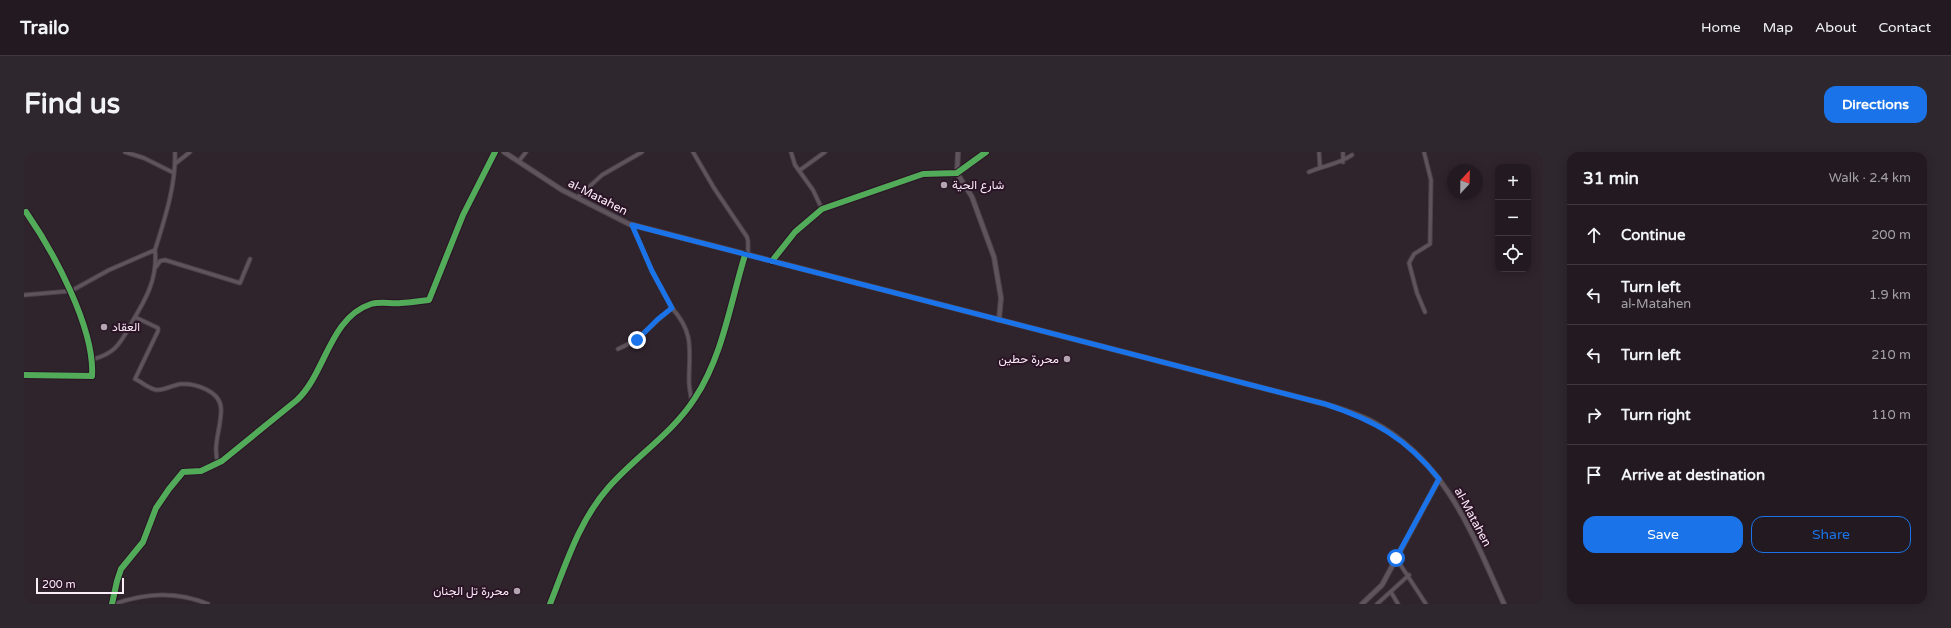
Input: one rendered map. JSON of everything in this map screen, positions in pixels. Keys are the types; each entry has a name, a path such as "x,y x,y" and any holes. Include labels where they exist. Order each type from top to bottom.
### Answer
{"main road":[{"name":"al-Matahen","path":"504,152 562,190 632,225 746,256 772,261 1325,404 1373,422 1405,444 1439,479 1461,510 1504,604"},
{"path":"958,152 957,174 972,197 994,257 1001,298 999,320"},
{"path":"772,261 795,232 822,209 923,174 957,174 986,152"},
{"path":"550,604 581,527 608,488 666,434 692,403 706,380 719,349 746,256"},
{"path":"1362,604 1382,585 1439,479"}],"street":[{"path":"124,152 149,161 174,173"},
{"path":"94,359 108,354 116,348 136,317 153,286 155,250 169,203 176,163 175,152"},
{"path":"176,163 190,152"},
{"path":"208,604 192,598 156,594 129,598 113,604 116,581 122,569 143,542 156,508 183,472 201,471 218,463 307,390 337,332 350,317 363,308 379,302 400,303 429,300 463,215 495,152"},
{"path":"519,161 526,152"},
{"path":"578,197 602,175 642,152"},
{"path":"693,152 748,241 746,256"},
{"path":"791,152 795,165 813,190 822,209"},
{"path":"800,170 825,152"},
{"path":"1319,152 1320,167"},
{"path":"1343,152 1343,162"},
{"path":"1424,152 1431,180 1430,244 1414,254 1409,263 1416,293 1425,312"},
{"path":"1309,172 1320,167 1343,162 1352,155"},
{"path":"24,375 92,376 94,359 71,290 39,230 26,212"},
{"path":"632,225 652,271 672,308 682,319 689,336 689,382 692,403"},
{"path":"24,295 71,290 109,270 155,250"},
{"path":"155,269 160,261 165,260 240,283 250,259"},
{"path":"618,349 637,340 658,319 672,308"},
{"path":"136,317 158,328 158,330 135,379 156,390 189,384 205,389 214,396 221,408 216,457 218,463"},
{"path":"1396,558 1409,575 1425,603"},
{"path":"1377,604 1409,575"},
{"path":"1391,592 1398,604"}],"cycle path":[{"path":"112,604 121,569 143,542 156,508 183,472 201,471 222,461 297,400 307,389 315,376 337,333 346,321 357,311 375,303 404,303 429,300 463,215 495,152"},
{"path":"772,261 795,232 822,209 923,174 957,173 986,152"},
{"path":"24,375 92,376 91,357 87,336 80,313 60,268 26,212"},
{"path":"550,604 574,543 589,514 598,501 619,476 676,423 686,411 705,382 725,329 745,255"}],"place":[{"name":"شارع الحية","path":"944,185"},
{"name":"العقاد","path":"104,327"},
{"name":"محررة حطين","path":"1067,359"},
{"name":"محررة تل الجنان","path":"517,591"}],"route":[{"path":"637,340 649,327 672,308 652,271 644,249 637,238 632,225 750,257 760,258 1325,404 1354,414 1385,429 1420,457 1439,479 1396,558"}]}
